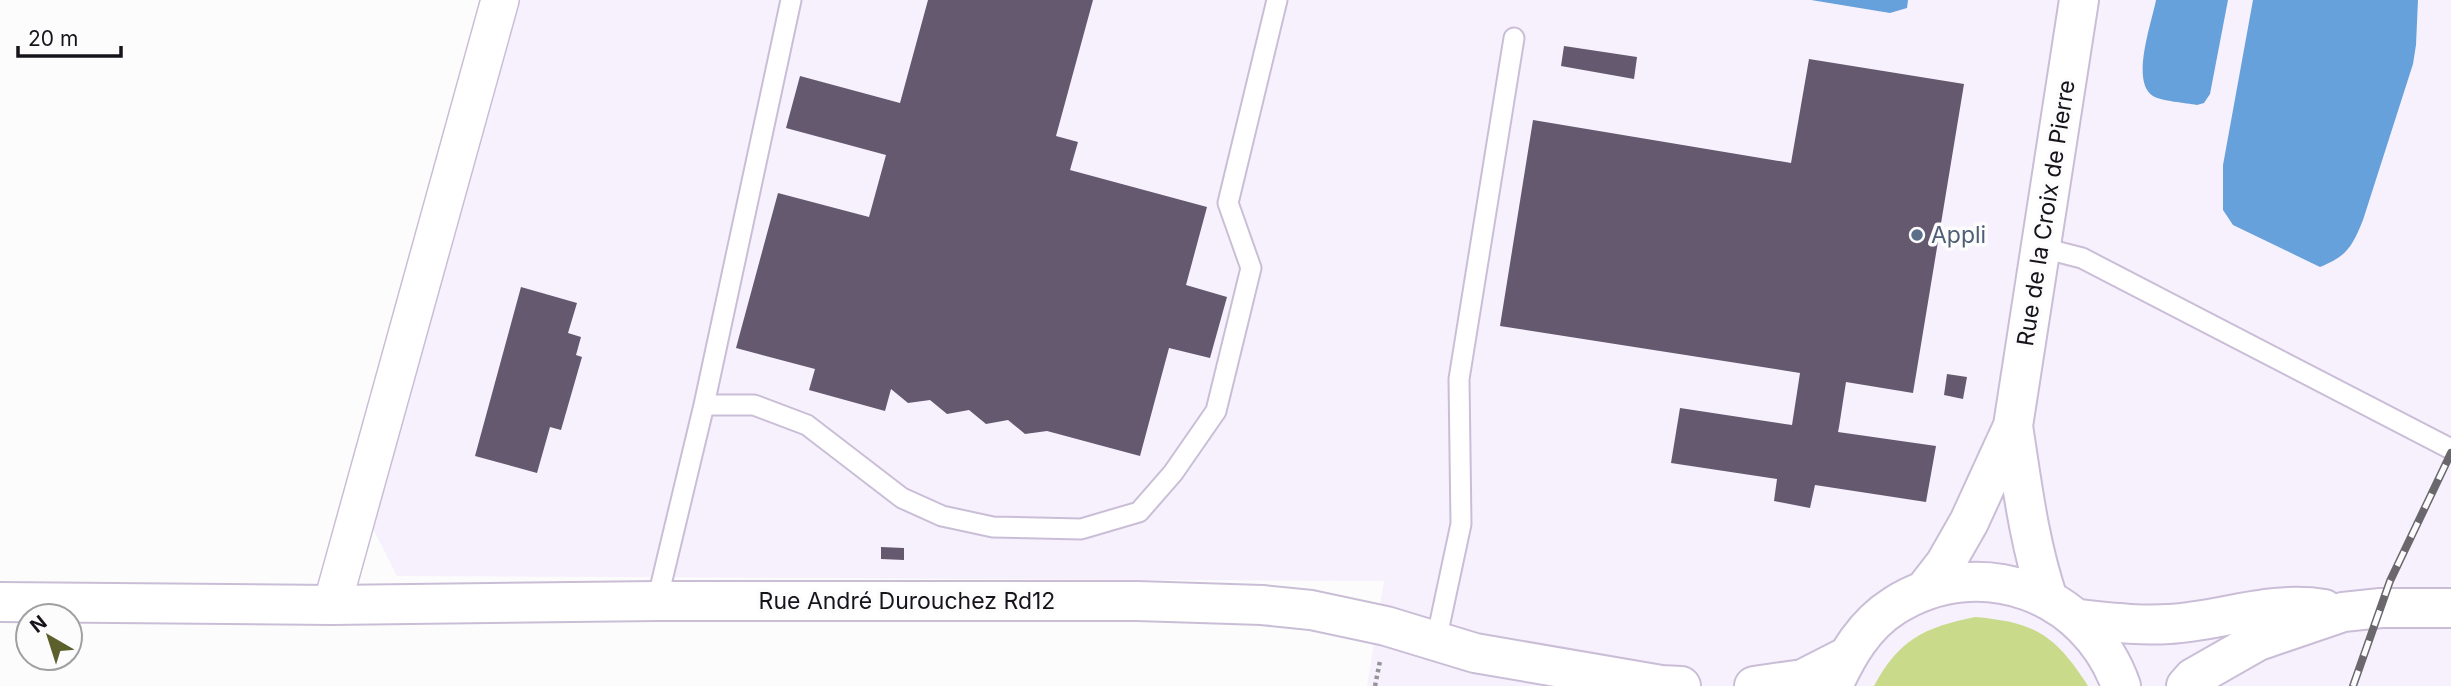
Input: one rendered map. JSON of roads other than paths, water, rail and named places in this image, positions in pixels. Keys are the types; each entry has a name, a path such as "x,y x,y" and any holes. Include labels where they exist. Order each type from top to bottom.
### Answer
{"main road":[{"name":"Rue de la Croix de Pierre","path":"1924,591 1945,564 1969,522 2013,426 2079,0"},
{"name":"Rue de la Croix de Pierre","path":"2013,426 2037,567 2063,609"},
{"path":"1755,686 1840,672 1867,630 1893,607 1924,591 1965,582 2008,584 2063,609 2123,624 2170,624 2256,609 2301,605 2343,612"},
{"name":"Rue André Durouchez Rd12","path":"0,602 332,605 657,601 1136,601 1262,605 1324,613 1386,626 1475,653 1661,685 1681,686"},
{"path":"2186,686 2193,678 2258,641 2343,612 2381,608 2451,608"},
{"path":"2063,609 2098,641 2114,666 2121,686"},
{"name":"Rue André Durouchez Rd12","path":"1475,653 1535,686"}],"street":[{"path":"332,605 500,0"}],"lane":[{"path":"657,601 704,405 791,0"},
{"path":"704,405 754,405 807,425 902,498 942,516 993,527 1081,528 1139,512 1173,473 1216,411 1251,268 1228,203 1277,0"},
{"path":"1436,641 1461,524 1458,379 1514,38"},
{"path":"2039,247 2082,258 2451,449"}],"water":[{"path":"1811,0 1908,0 1907,8 1890,13"},
{"path":"2156,0 2228,0 2210,94 2204,103 2197,105 2162,99 2153,96 2146,89 2143,78 2144,51"},
{"path":"2253,0 2418,0 2413,64 2363,220 2348,250 2320,267 2233,225 2223,210 2223,165"}],"railway":[{"path":"2353,686 2390,581 2451,453"}],"place":[{"name":"Appli","path":"1917,235"}]}
